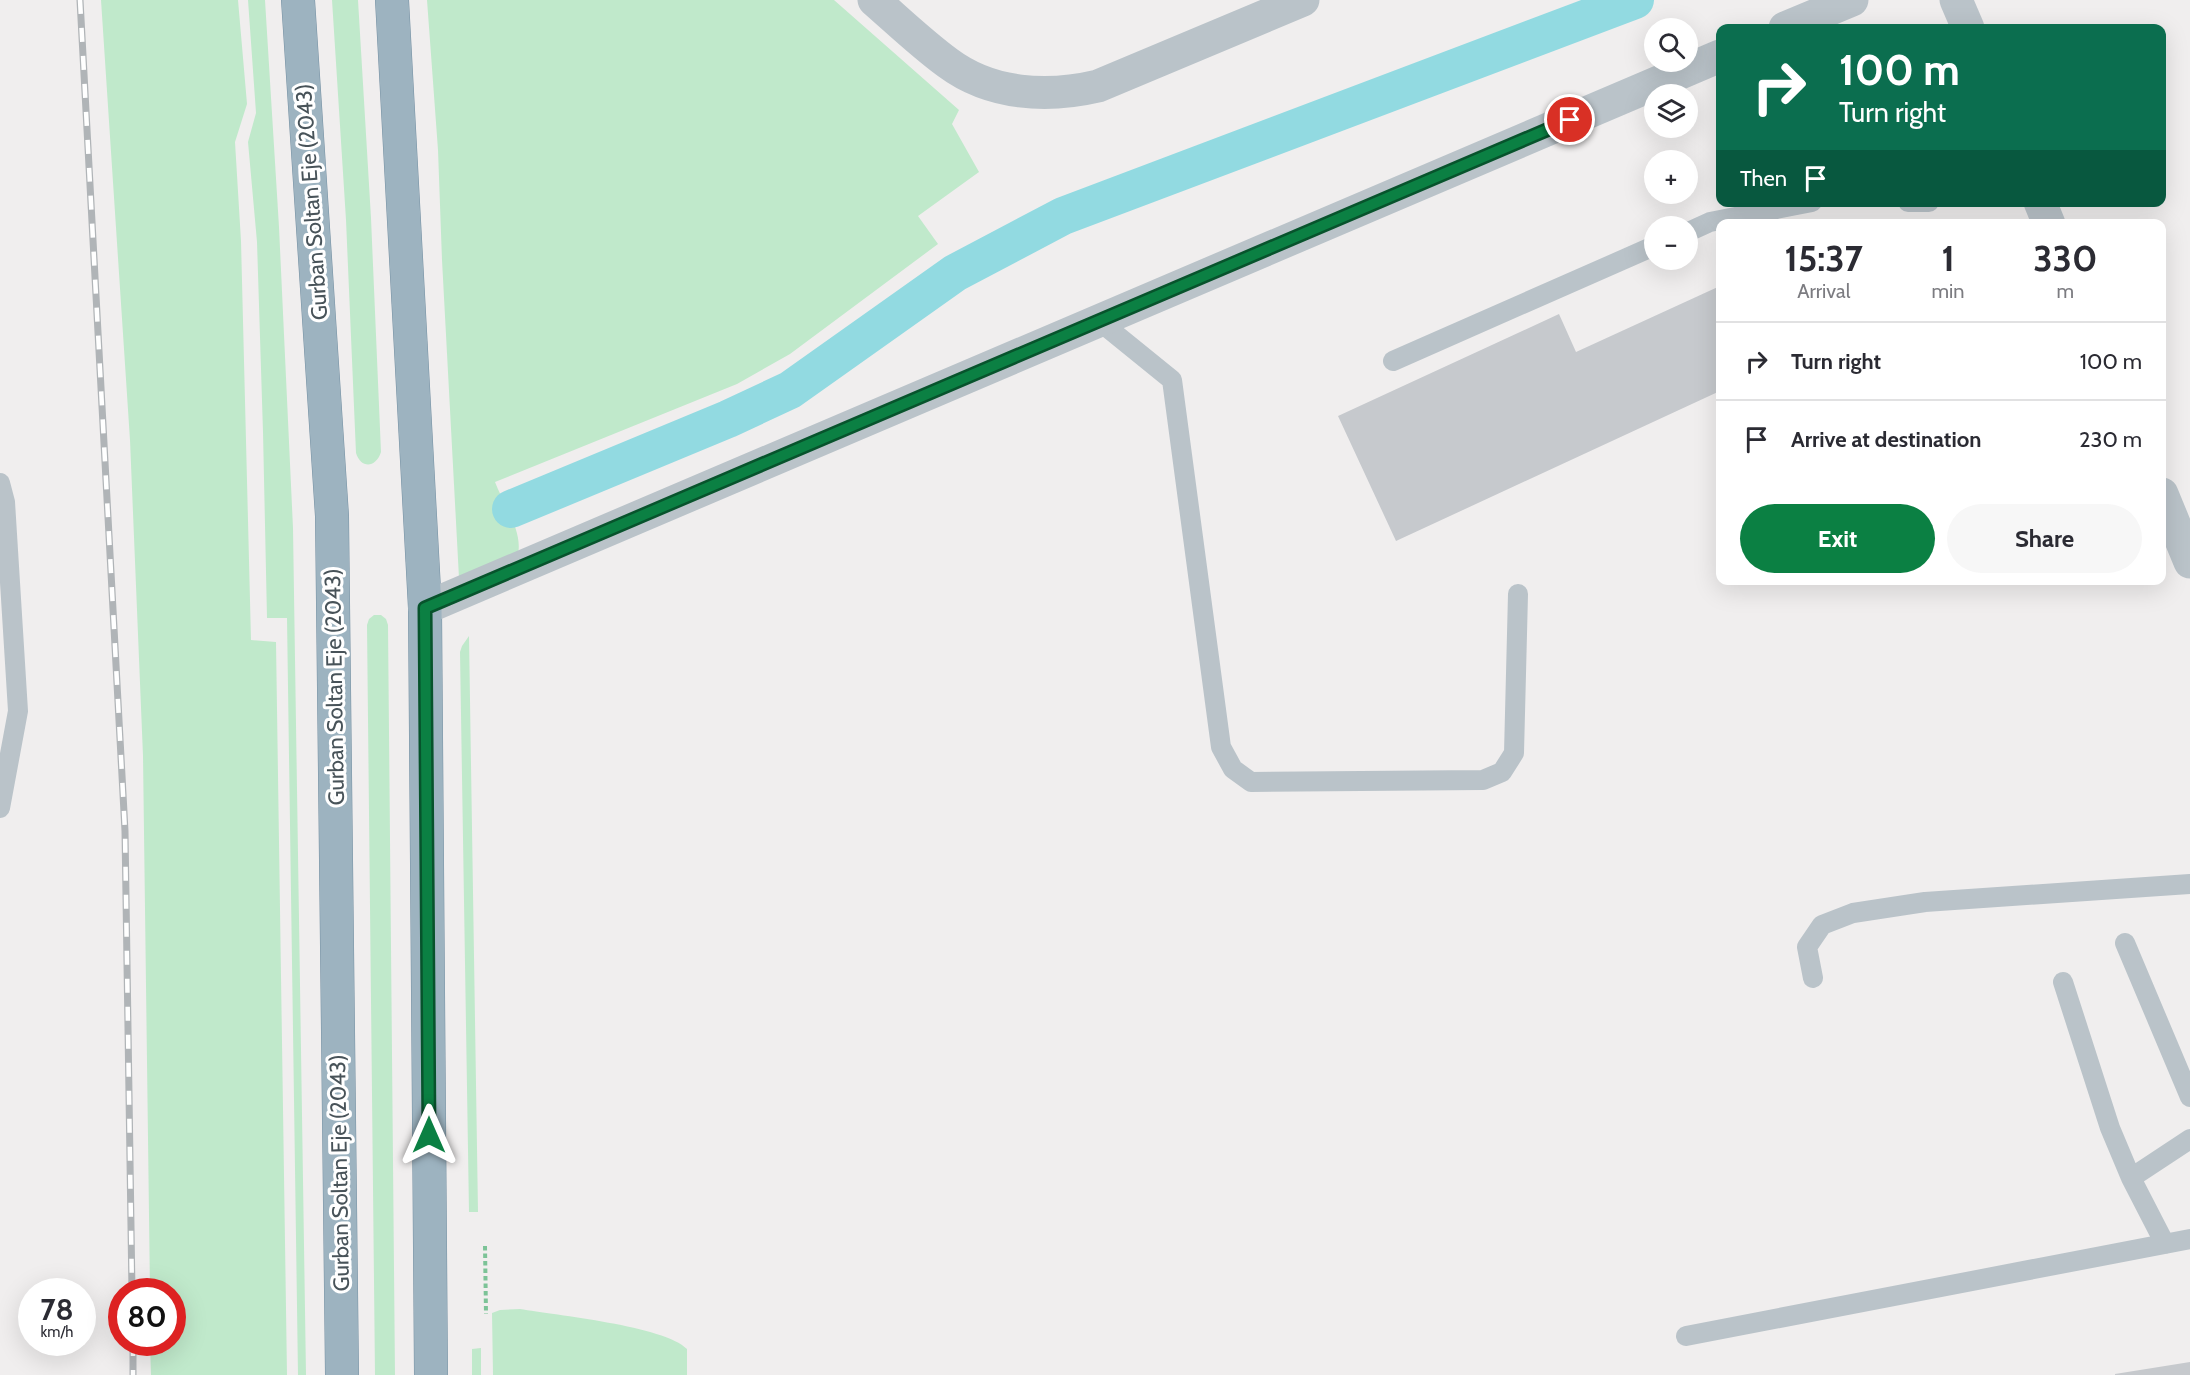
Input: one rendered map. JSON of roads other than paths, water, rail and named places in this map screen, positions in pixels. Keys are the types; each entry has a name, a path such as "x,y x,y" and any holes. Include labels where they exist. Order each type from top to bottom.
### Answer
{"highway":[{"name":"Gurban Soltan Eje (2043)","path":"298,0 332,516 342,1375"},
{"path":"392,0 425,608 431,1375"}],"street":[{"path":"874,0 949,64 979,81 1012,90 1037,93 1070,92 1098,86 1303,0"},
{"path":"1795,24 1852,0"},
{"path":"1956,0 1966,24"},
{"path":"425,608 1716,58"},
{"path":"2166,504 2190,562"}],"lane":[{"path":"1725,219 1786,207"},
{"path":"1698,227 1716,221"},
{"path":"1393,361 1644,250"},
{"path":"1098,320 1172,380 1221,747 1233,769 1251,782 1483,780 1502,772 1514,753 1518,594"},
{"path":"0,483 5,502 18,711 0,808"},
{"path":"0,678 18,711"},
{"path":"1813,978 1807,947 1822,925 1853,913 1924,902 2190,884"},
{"path":"2125,943 2190,1097"},
{"path":"2063,981 2110,1128 2131,1178 2165,1244"},
{"path":"2131,1178 2190,1139"},
{"path":"1686,1336 2190,1239"}],"waterway":[{"path":"511,509 728,419 790,390 955,273 1063,216 1635,0"}],"railway":[{"path":"80,0 125,831 132,1278"},
{"path":"133,1356 133,1375"}]}
